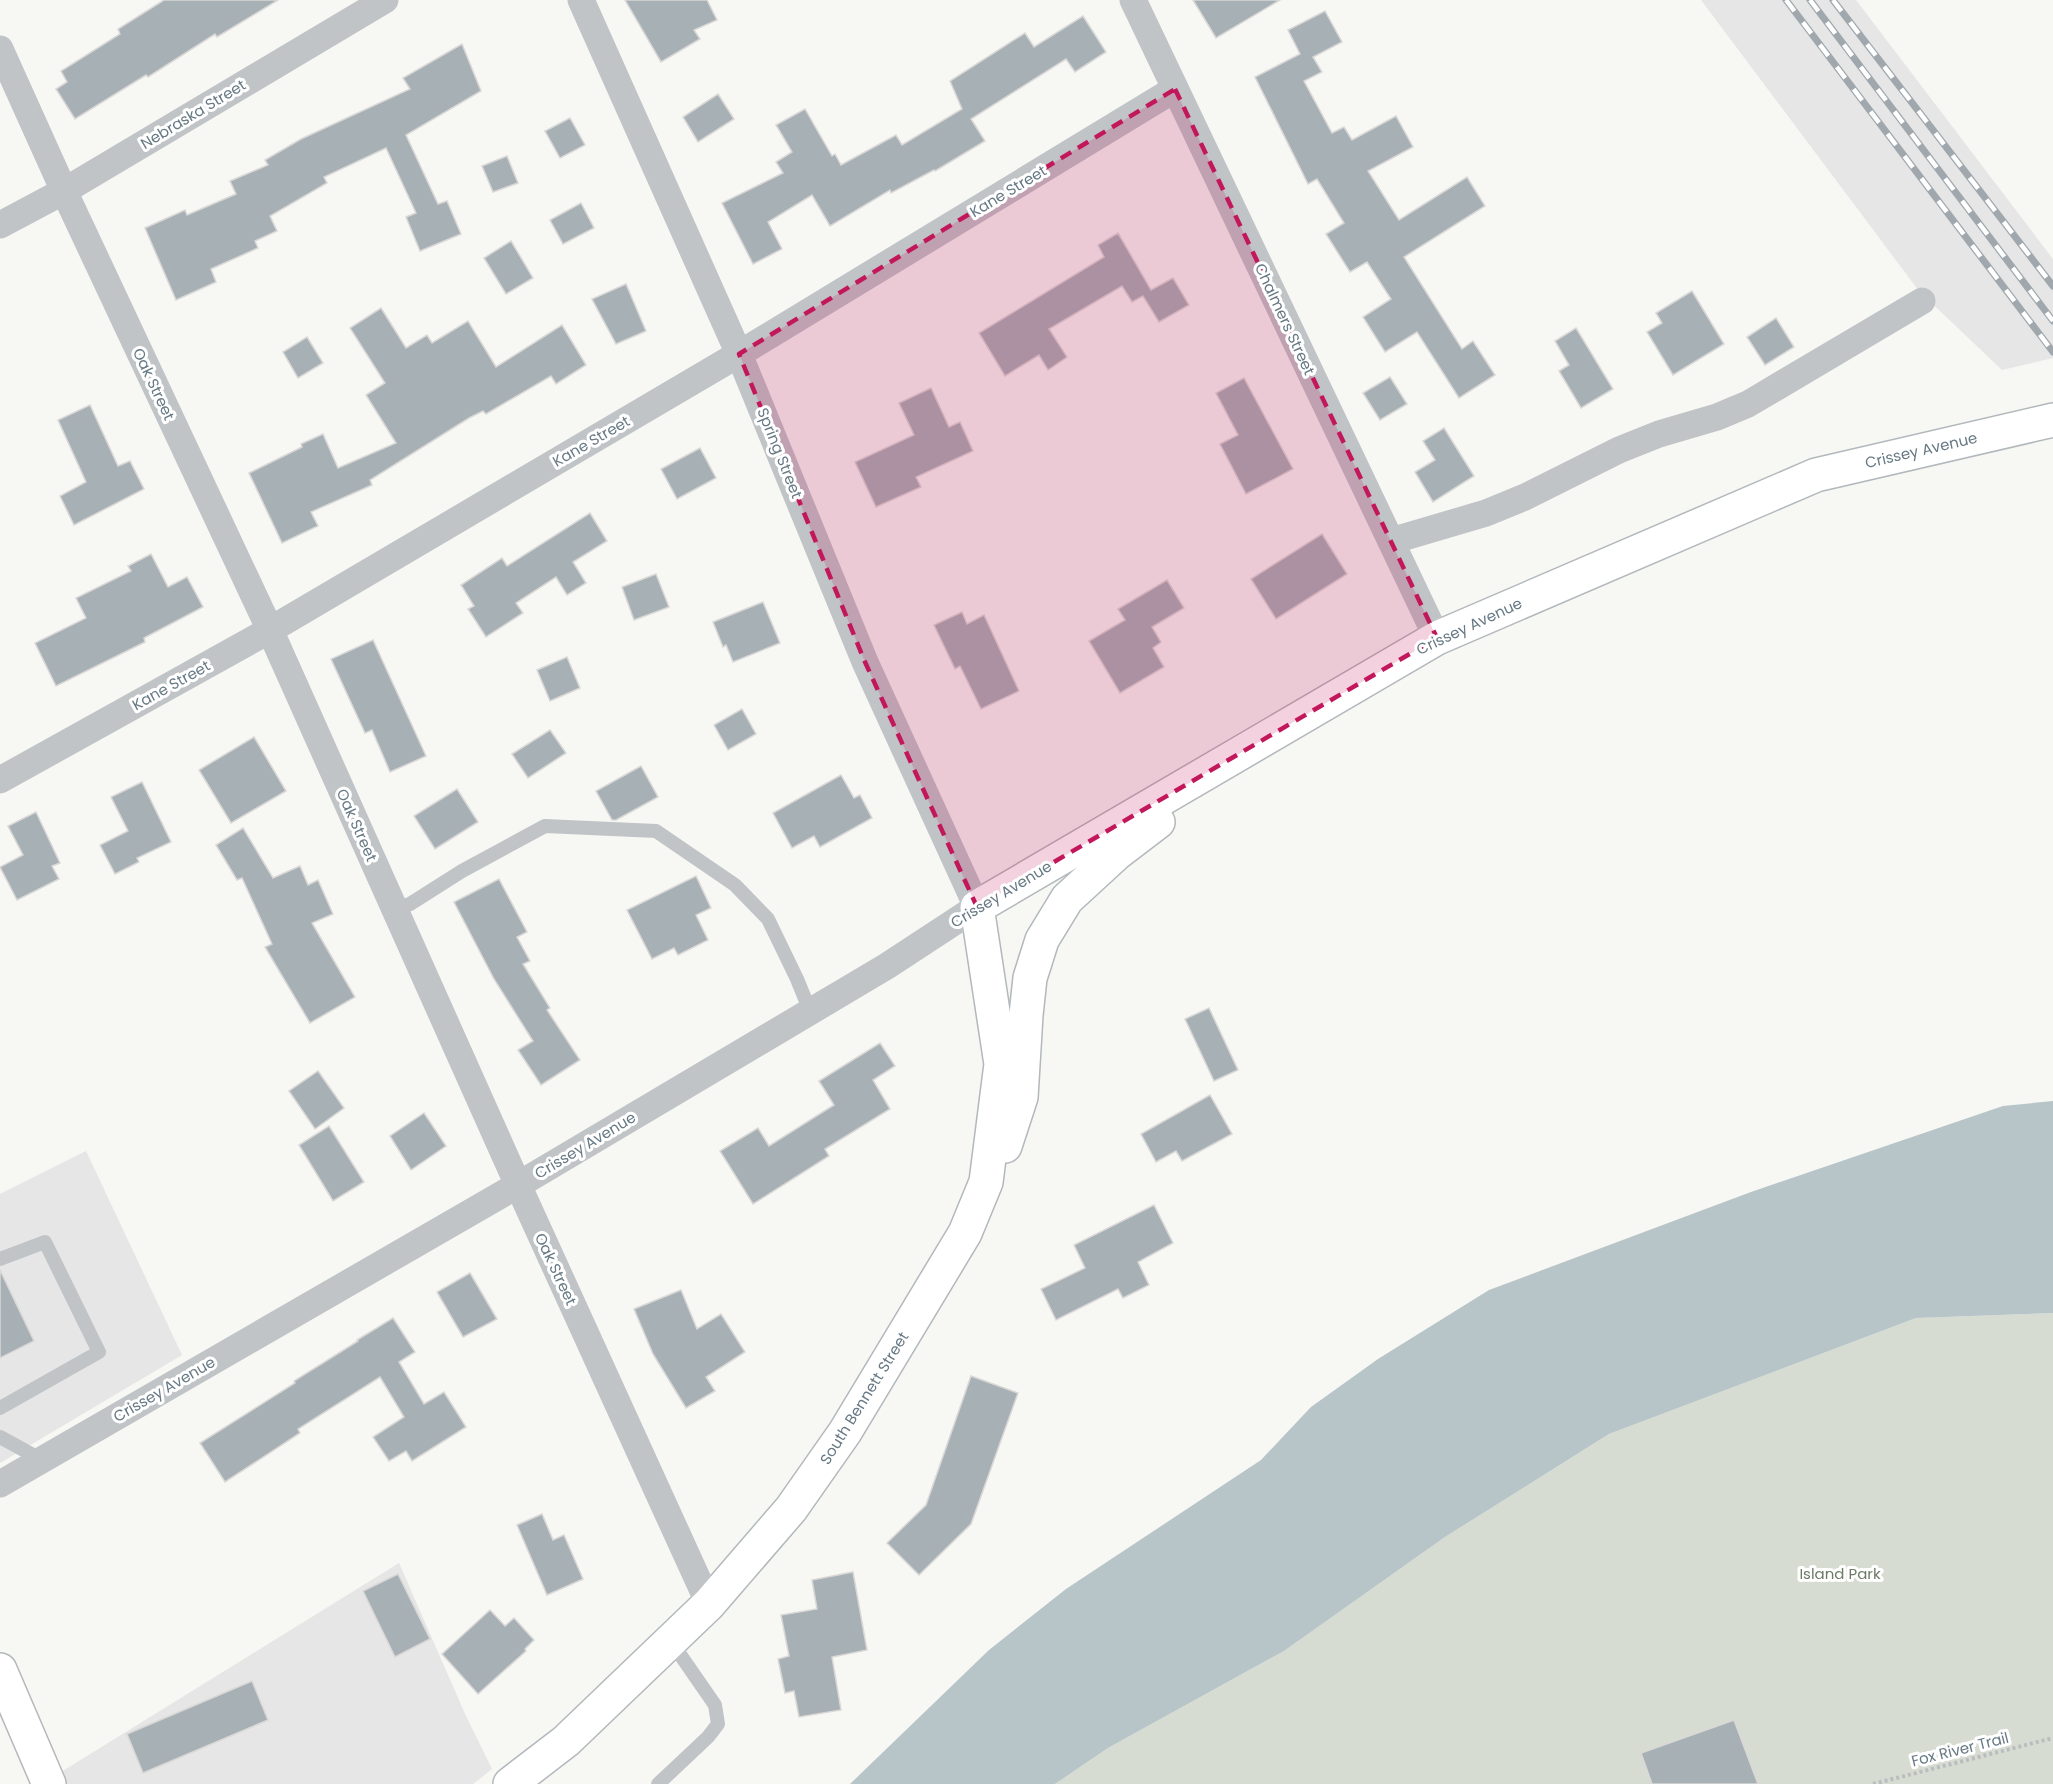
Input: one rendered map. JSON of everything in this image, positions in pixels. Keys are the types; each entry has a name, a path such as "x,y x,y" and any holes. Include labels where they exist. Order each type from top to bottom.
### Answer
{"main road":[{"name":"Crissey Avenue","path":"977,907 1437,638 1816,475 2053,420"},
{"path":"986,1182 1008,1140 1021,1097 1030,978 1042,940 1067,899 1116,854 1269,738"},
{"name":"South Bennett Street","path":"510,1784 566,1741 709,1604 791,1509 845,1432 966,1233 986,1182 1001,1064 977,907"},
{"path":"0,1670 49,1784"}],"street":[{"name":"Nebraska Street","path":"0,225 64,191 384,0"},
{"name":"Spring Street","path":"581,0 739,354 865,662 977,907"},
{"name":"Chalmers Street","path":"1133,0 1437,638"},
{"name":"Oak Street","path":"0,49 64,191 270,630 518,1185 709,1604"},
{"name":"Kane Street","path":"0,780 270,630 739,354 1175,88"},
{"path":"1391,541 1496,509 1619,450 1659,434 1717,417 1748,404 1922,301"},
{"name":"Crissey Avenue","path":"0,1484 518,1185 887,966 977,907"}],"lane":[{"path":"394,909 410,904 462,871 545,826 656,831 735,885 768,919 810,1011"},
{"path":"0,1259 45,1242 99,1352 0,1408"},
{"path":"0,1437 42,1460"},
{"path":"658,1784 708,1737 718,1724 716,1705 670,1640"}],"path":[{"name":"Fox River Trail","path":"1873,1784 2053,1738"}],"highlighted area":[{"path":"1175,89 1437,638 977,907 865,662 739,354"}],"shaded area":[{"path":"1701,0 1856,0 2053,259 2053,358 2002,370 1919,291"},
{"path":"2053,1101 2053,1313 1916,1318 1609,1434 1445,1537 1284,1651 1108,1748 1055,1784 850,1784 989,1650 1066,1589 1261,1460 1311,1407 1378,1359 1489,1290 1751,1192 2003,1106"},
{"path":"86,1151 182,1355 0,1463 0,1194"},
{"path":"399,1563 466,1716 492,1769 473,1784 58,1784 53,1777"}],"green space":[{"name":"Island Park","path":"2053,1313 2053,1784 1055,1784 1108,1748 1284,1651 1445,1537 1609,1434 1916,1318"}],"building":[{"path":"164,0 278,0 217,37 215,34 148,77 146,75 75,119 56,89 67,82 61,71 120,34 118,29"},
{"path":"625,0 707,0 717,20 694,30 700,39 661,62"},
{"path":"1193,0 1280,0 1216,38"},
{"path":"1325,11 1342,42 1313,57 1322,72 1304,81 1332,133 1344,127 1352,140 1396,116 1413,147 1368,171 1399,220 1467,177 1485,206 1404,257 1462,349 1473,341 1495,375 1459,398 1417,332 1385,352 1363,317 1391,299 1367,262 1350,272 1326,234 1344,223 1317,179 1308,184 1255,77 1300,54 1288,30"},
{"path":"1083,16 1106,52 1075,72 1066,59 971,119 985,141 935,171 891,193 890,190 830,226 812,195 768,222 782,249 753,264 722,203 783,173 776,162 792,152 776,125 805,109 832,156 835,154 841,165 896,135 902,145 962,109 950,81 1025,33 1034,47"},
{"path":"462,44 481,91 406,135 438,204 447,201 461,234 420,251 406,217 416,213 386,148 324,177 327,183 270,216 277,231 255,241 258,248 211,269 216,282 176,300 145,228 185,210 187,215 236,194 230,181 268,165 265,160 301,139 410,89 403,78"},
{"path":"718,94 734,119 698,142 683,117"},
{"path":"570,118 585,145 560,158 545,131"},
{"path":"507,156 518,183 493,192 482,166"},
{"path":"581,203 594,228 563,244 550,220"},
{"path":"1118,233 1151,290 1173,278 1189,305 1159,322 1143,296 1132,302 1122,286 1049,329 1067,357 1048,370 1039,355 1005,376 979,333 1104,257 1098,245"},
{"path":"511,241 533,278 506,294 484,258"},
{"path":"626,284 646,331 616,344 592,299"},
{"path":"1692,291 1724,344 1673,375 1647,332 1662,323 1656,313"},
{"path":"381,308 406,348 427,335 432,343 468,321 496,367 562,325 586,365 556,384 551,376 486,414 483,411 469,418 370,480 372,485 311,512 318,526 282,543 249,473 323,434 338,468 396,443 366,395 385,383 350,328"},
{"path":"1776,318 1794,347 1765,365 1747,337"},
{"path":"1576,328 1613,389 1581,408 1559,371 1569,365 1555,341"},
{"path":"307,337 323,363 298,378 283,352"},
{"path":"1390,377 1407,404 1380,420 1363,393"},
{"path":"1244,378 1293,469 1246,494 1220,444 1238,435 1216,393"},
{"path":"931,388 949,427 960,422 973,451 916,477 921,487 876,507 855,462 914,435 899,403"},
{"path":"90,405 118,466 130,461 144,489 74,525 60,496 86,482 58,420"},
{"path":"1444,428 1474,476 1433,502 1415,472 1435,460 1423,441"},
{"path":"700,448 716,478 677,499 661,469"},
{"path":"590,513 607,541 573,562 586,583 567,595 556,577 516,603 523,613 486,637 468,609 474,606 461,585 502,558 507,566"},
{"path":"1322,534 1347,574 1276,619 1251,579"},
{"path":"151,554 168,587 187,577 203,607 144,638 145,642 56,686 35,643 86,618 76,598 131,571 128,566"},
{"path":"656,574 669,607 634,620 622,587"},
{"path":"1167,580 1184,608 1152,627 1161,642 1153,648 1164,667 1120,693 1089,641 1125,620 1118,609"},
{"path":"763,602 780,643 733,662 726,645 723,647 713,622"},
{"path":"962,612 967,624 984,615 1019,691 981,709 960,666 955,669 934,625"},
{"path":"373,640 426,756 390,772 372,730 365,733 331,659"},
{"path":"567,657 580,688 550,701 537,670"},
{"path":"742,709 756,734 728,750 714,725"},
{"path":"550,730 566,753 528,778 512,754"},
{"path":"254,737 286,791 231,823 199,770"},
{"path":"641,766 658,797 612,820 596,791"},
{"path":"841,775 854,798 860,795 872,818 820,847 814,836 792,848 773,813"},
{"path":"142,782 171,842 137,858 139,862 115,874 100,845 128,831 111,797"},
{"path":"457,789 478,822 435,849 414,816"},
{"path":"36,812 60,863 52,866 59,879 17,900 0,867 23,855 8,826"},
{"path":"243,828 273,878 300,866 308,885 318,880 333,914 312,923 355,997 310,1023 265,947 272,944 242,878 237,880 216,845"},
{"path":"696,876 711,908 696,915 708,940 678,955 674,948 652,959 627,910"},
{"path":"499,879 527,932 517,937 530,961 523,964 550,1008 547,1010 580,1060 541,1085 518,1050 533,1041 494,979 454,902"},
{"path":"1209,1008 1238,1070 1214,1081 1185,1019"},
{"path":"880,1043 895,1066 873,1080 890,1109 825,1149 829,1156 753,1204 720,1151 758,1128 769,1146 834,1105 819,1081"},
{"path":"318,1071 344,1108 315,1129 289,1091"},
{"path":"1210,1095 1232,1134 1182,1161 1176,1151 1156,1162 1141,1134"},
{"path":"424,1113 446,1146 411,1170 390,1136"},
{"path":"329,1126 364,1182 333,1201 299,1145"},
{"path":"1154,1205 1173,1243 1138,1262 1149,1285 1123,1298 1118,1289 1056,1320 1041,1289 1085,1268 1074,1245"},
{"path":"0,1270 34,1341 0,1358"},
{"path":"470,1273 497,1319 463,1337 437,1292"},
{"path":"681,1290 697,1329 721,1314 745,1352 706,1377 715,1391 686,1408 653,1354 634,1309"},
{"path":"393,1318 415,1352 399,1362 424,1404 444,1392 466,1427 412,1461 406,1451 389,1461 373,1437 404,1417 380,1377 298,1429 300,1433 225,1482 200,1443"},
{"path":"971,1376 1018,1393 971,1524 919,1575 887,1543 926,1505"},
{"path":"542,1514 553,1540 564,1535 583,1579 547,1595 517,1525"},
{"path":"853,1572 867,1650 832,1657 841,1710 799,1717 794,1691 785,1693 778,1659 789,1656 781,1615 817,1609 812,1580"},
{"path":"398,1574 430,1639 395,1657 363,1591"},
{"path":"490,1610 505,1626 514,1618 534,1640 525,1649 526,1651 478,1694 442,1654"},
{"path":"252,1681 268,1720 143,1773 127,1734"},
{"path":"1734,1720 1758,1784 1652,1784 1641,1753"}],"railway":[{"path":"1786,0 2053,352"},
{"path":"1810,0 2053,321"},
{"path":"1833,0 2053,286"}]}
